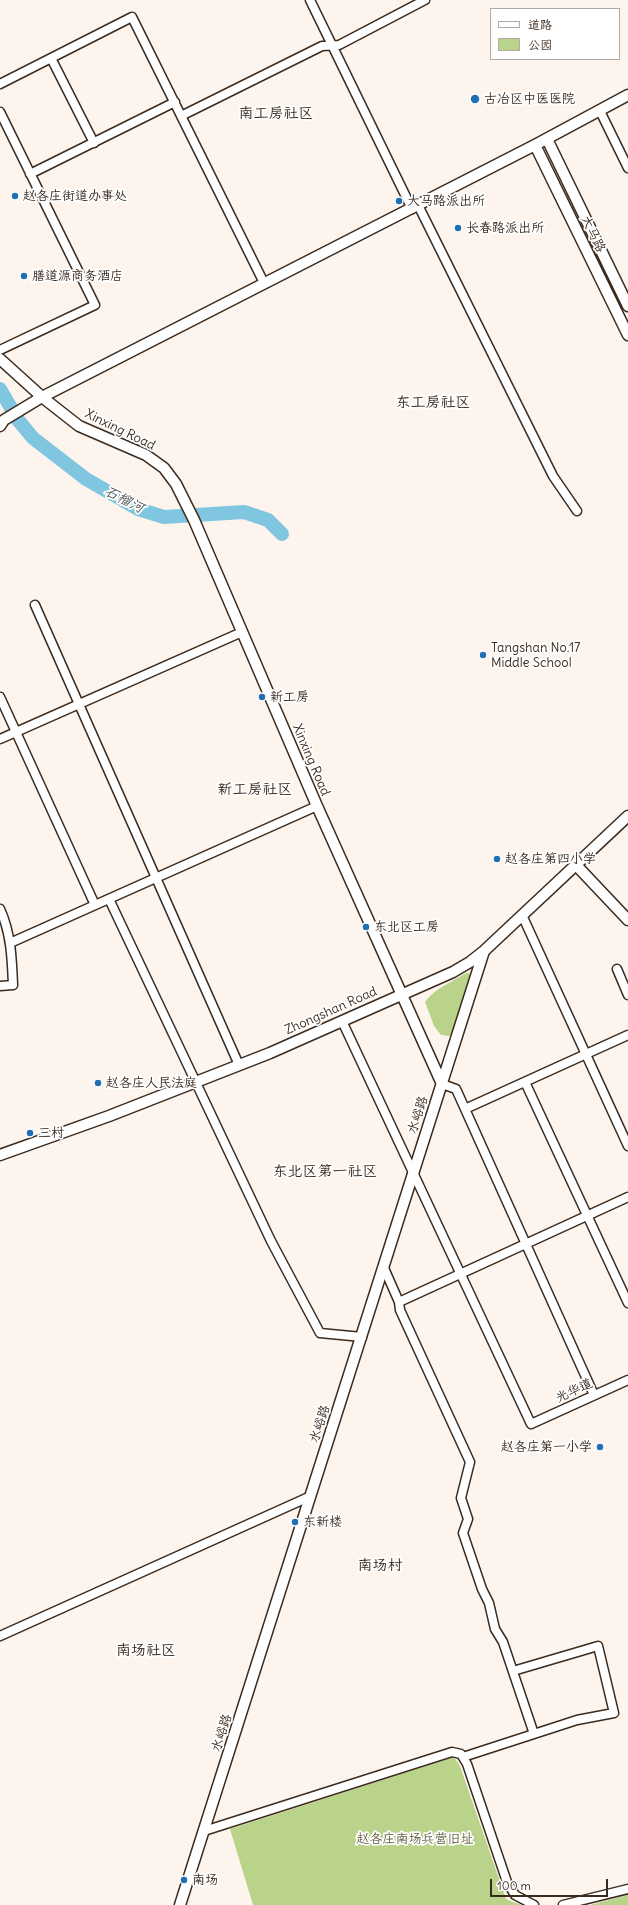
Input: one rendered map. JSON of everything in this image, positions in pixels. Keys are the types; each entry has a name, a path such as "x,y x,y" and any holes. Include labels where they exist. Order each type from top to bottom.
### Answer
{"street":[{"path":"310,0 553,476 577,511"},
{"path":"181,116 322,46 339,45 425,0"},
{"path":"0,84 132,17 264,284"},
{"path":"51,58 94,143"},
{"path":"2,423 42,397 547,139 628,95"},
{"path":"30,174 175,102"},
{"path":"600,111 628,168"},
{"path":"0,112 95,304 0,350"},
{"name":"大马路","path":"547,139 628,306"},
{"name":"大马路","path":"535,145 628,335"},
{"name":"Xinxing Road","path":"0,360 42,397 79,426 146,455 164,468 176,484 194,520 400,995 442,1084"},
{"path":"35,605 239,1065"},
{"path":"0,739 242,632"},
{"path":"0,697 95,905"},
{"path":"10,943 317,806"},
{"name":"Zhongshan Road","path":"0,1156 109,1116 239,1065 453,972 470,962 484,951 628,816"},
{"path":"576,864 628,920"},
{"path":"109,899 271,1241 320,1333 362,1337"},
{"path":"0,909 6,922 10,943 13,984 0,986"},
{"path":"522,915 628,1146"},
{"name":"水峪路","path":"180,1905 484,951"},
{"path":"617,970 628,995"},
{"path":"342,1021 460,1274"},
{"path":"465,1109 628,1035"},
{"path":"525,1082 628,1303"},
{"path":"442,1084 456,1089 594,1395"},
{"path":"399,1302 628,1197"},
{"path":"384,1268 399,1302 400,1310 470,1462 461,1498 468,1519 463,1533 482,1589 489,1603 495,1629 503,1642 534,1734"},
{"name":"光华道","path":"460,1274 531,1424 628,1380"},
{"path":"0,1636 311,1496"},
{"path":"463,1757 577,1720 614,1713 598,1646 513,1671"},
{"path":"204,1831 452,1752 461,1754 507,1882 515,1895 534,1905"},
{"path":"563,1905 628,1889"}],"green space":[{"path":"466,973 469,973 471,979 453,1033 449,1036 441,1035 434,1026 425,1002 439,989"},
{"name":"赵各庄南场兵营旧址","path":"454,1757 460,1766 506,1899 521,1905 253,1905 230,1829"},
{"path":"628,1895 628,1905 590,1905"}],"waterway":[{"name":"石榴河","path":"0,389 18,420 33,438 86,479 138,509 164,517 244,512 268,520 282,534"}],"place":[{"name":"古冶区中医医院","path":"475,99"},
{"name":"赵各庄街道办事处","path":"15,196"},
{"name":"大马路派出所","path":"399,201"},
{"name":"长春路派出所","path":"458,228"},
{"name":"膳道源商务酒店","path":"24,276"},
{"name":"Tangshan No.17 Middle School","path":"483,655"},
{"name":"新工房","path":"262,697"},
{"name":"赵各庄第四小学","path":"497,859"},
{"name":"东北区工房","path":"366,927"},
{"name":"赵各庄人民法庭","path":"98,1083"},
{"name":"三村","path":"30,1133"},
{"name":"赵各庄第一小学","path":"600,1447"},
{"name":"东新楼","path":"295,1522"},
{"name":"南场","path":"184,1880"}],"district":[{"name":"南工房社区","path":"276,114"},
{"name":"东工房社区","path":"433,403"},
{"name":"新工房社区","path":"255,790"},
{"name":"东北区第一社区","path":"325,1172"},
{"name":"南场村","path":"380,1566"},
{"name":"南场社区","path":"146,1651"}]}
